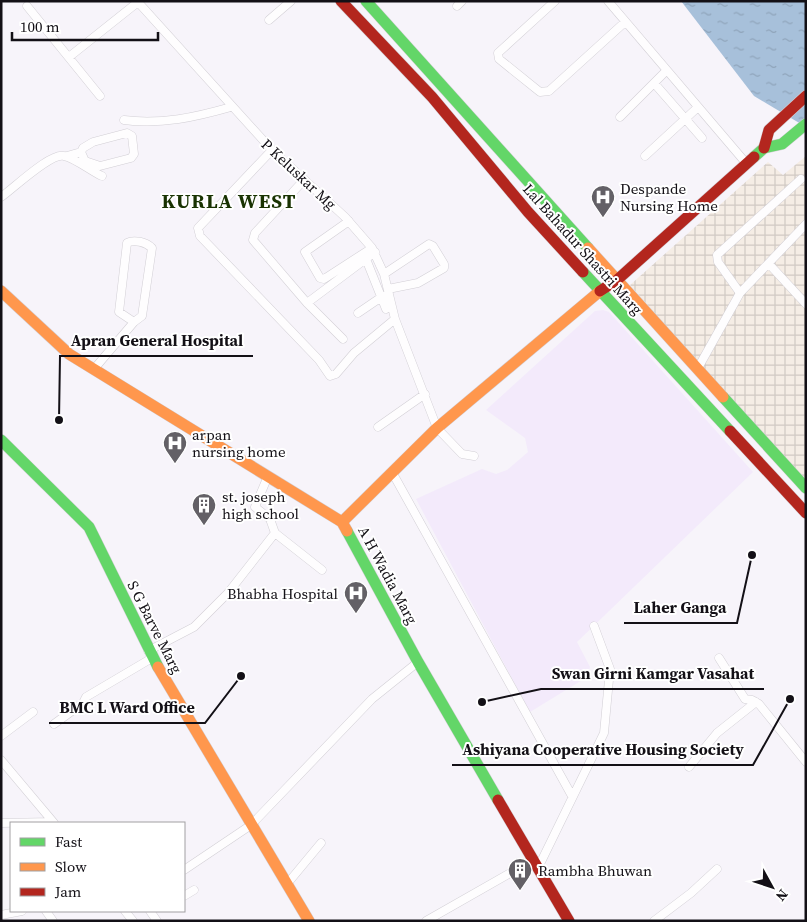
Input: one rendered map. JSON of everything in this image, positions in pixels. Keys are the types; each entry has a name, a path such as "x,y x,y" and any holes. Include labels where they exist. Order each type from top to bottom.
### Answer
{"street":[{"path":"269,20 291,1"},
{"name":"Lal Bahadur Shastri Marg","path":"341,1 432,97 528,212 806,513"},
{"name":"Lal Bahadur Shastri Marg","path":"366,1 442,88 806,488"},
{"path":"555,1 498,53 499,59 540,92 549,91 625,22"},
{"path":"608,1 697,108 746,163"},
{"path":"68,57 138,2"},
{"name":"P Keluskar Mg","path":"138,2 231,107 272,150 347,219 374,250 384,274 395,319 437,428"},
{"path":"27,6 100,96"},
{"path":"620,117 666,71"},
{"path":"654,83 702,138"},
{"path":"432,97 442,88"},
{"path":"764,148 769,130 806,96"},
{"path":"124,120 146,123 188,118 231,107"},
{"path":"645,156 697,108"},
{"path":"342,522 437,428 600,291 618,280 764,148 782,144 806,124"},
{"path":"67,156 81,152 83,148 93,142 127,133 132,136 134,154 131,158 100,166 85,161 81,152"},
{"path":"272,150 198,228 200,236 320,360 330,376 336,374 354,353 395,319"},
{"path":"1,197 44,162 59,154 67,156 102,176"},
{"path":"740,292 718,262 717,255 801,179"},
{"path":"304,180 253,236 255,244 307,303 343,339"},
{"path":"528,212 544,199"},
{"path":"303,248 347,219"},
{"path":"347,219 305,252 320,278 324,279 374,250"},
{"path":"698,368 740,292 806,224"},
{"path":"94,369 134,322 142,316 152,248 148,243 131,241 128,243 119,312 134,322"},
{"path":"358,313 388,290 418,283 444,268 444,264 433,246 429,244 384,274"},
{"path":"307,303 366,259 374,250"},
{"path":"366,259 386,310"},
{"path":"769,264 806,304"},
{"name":"A H Wadia Marg","path":"1,292 68,354 342,522 418,662 569,921"},
{"path":"378,427 425,394"},
{"path":"437,428 462,454 474,456"},
{"name":"S G Barve Marg","path":"1,440 89,527 150,654 309,921"},
{"path":"392,472 572,796"},
{"path":"268,476 255,507 270,519 274,533 322,570"},
{"path":"54,724 83,703 86,697 194,627 228,593 274,533"},
{"path":"426,921 536,864 604,733 610,670 594,626"},
{"path":"719,658 745,699 756,702 806,762"},
{"path":"185,869 251,825 372,699 418,662"},
{"path":"689,767 717,732 756,702"},
{"path":"1,736 33,712"},
{"path":"1,760 52,822"},
{"path":"287,884 321,843"},
{"path":"654,921 691,893 717,869"},
{"path":"185,895 194,890"},
{"path":"1,915 17,912"}],"shaded area":[{"path":"806,156 806,485 630,285 768,162 783,175"},
{"path":"603,310 609,312 753,472 577,642 590,667 584,679 530,712 416,499 482,469 496,474 507,470 528,452 525,438 486,410 595,311"}],"water":[{"path":"681,1 806,1 806,127 754,96"}],"traffic: fast":[{"path":"366,1 588,248"},
{"path":"754,157 764,148 782,144 806,124"},
{"path":"583,272 730,431"},
{"path":"723,397 806,488"},
{"path":"1,440 89,527 158,667"},
{"path":"347,531 418,662 498,800"}],"traffic: slow":[{"path":"588,248 723,397"},
{"path":"1,291 69,354 342,522 347,531"},
{"path":"342,522 437,428 600,291"},
{"path":"158,667 309,921"}],"traffic: jam":[{"path":"341,1 432,97 528,212 583,272"},
{"path":"764,148 769,130 806,96"},
{"path":"600,291 617,280 754,157"},
{"path":"730,431 806,513"},
{"path":"498,800 569,921"}],"place":[{"name":"Despande Nursing Home","path":"603,218"},
{"name":"Apran General Hospital","path":"59,420"},
{"name":"arpan nursing home","path":"175,464"},
{"name":"st. joseph high school","path":"204,526"},
{"name":"Laher Ganga","path":"752,555"},
{"name":"Bhabha Hospital","path":"356,614"},
{"name":"BMC L Ward Office","path":"241,676"},
{"name":"Ashiyana Cooperative Housing Society","path":"790,699"},
{"name":"Swan Girni Kamgar Vasahat","path":"482,702"},
{"name":"Rambha Bhuwan","path":"520,891"}],"district":[{"name":"KURLA WEST","path":"229,201"}]}
